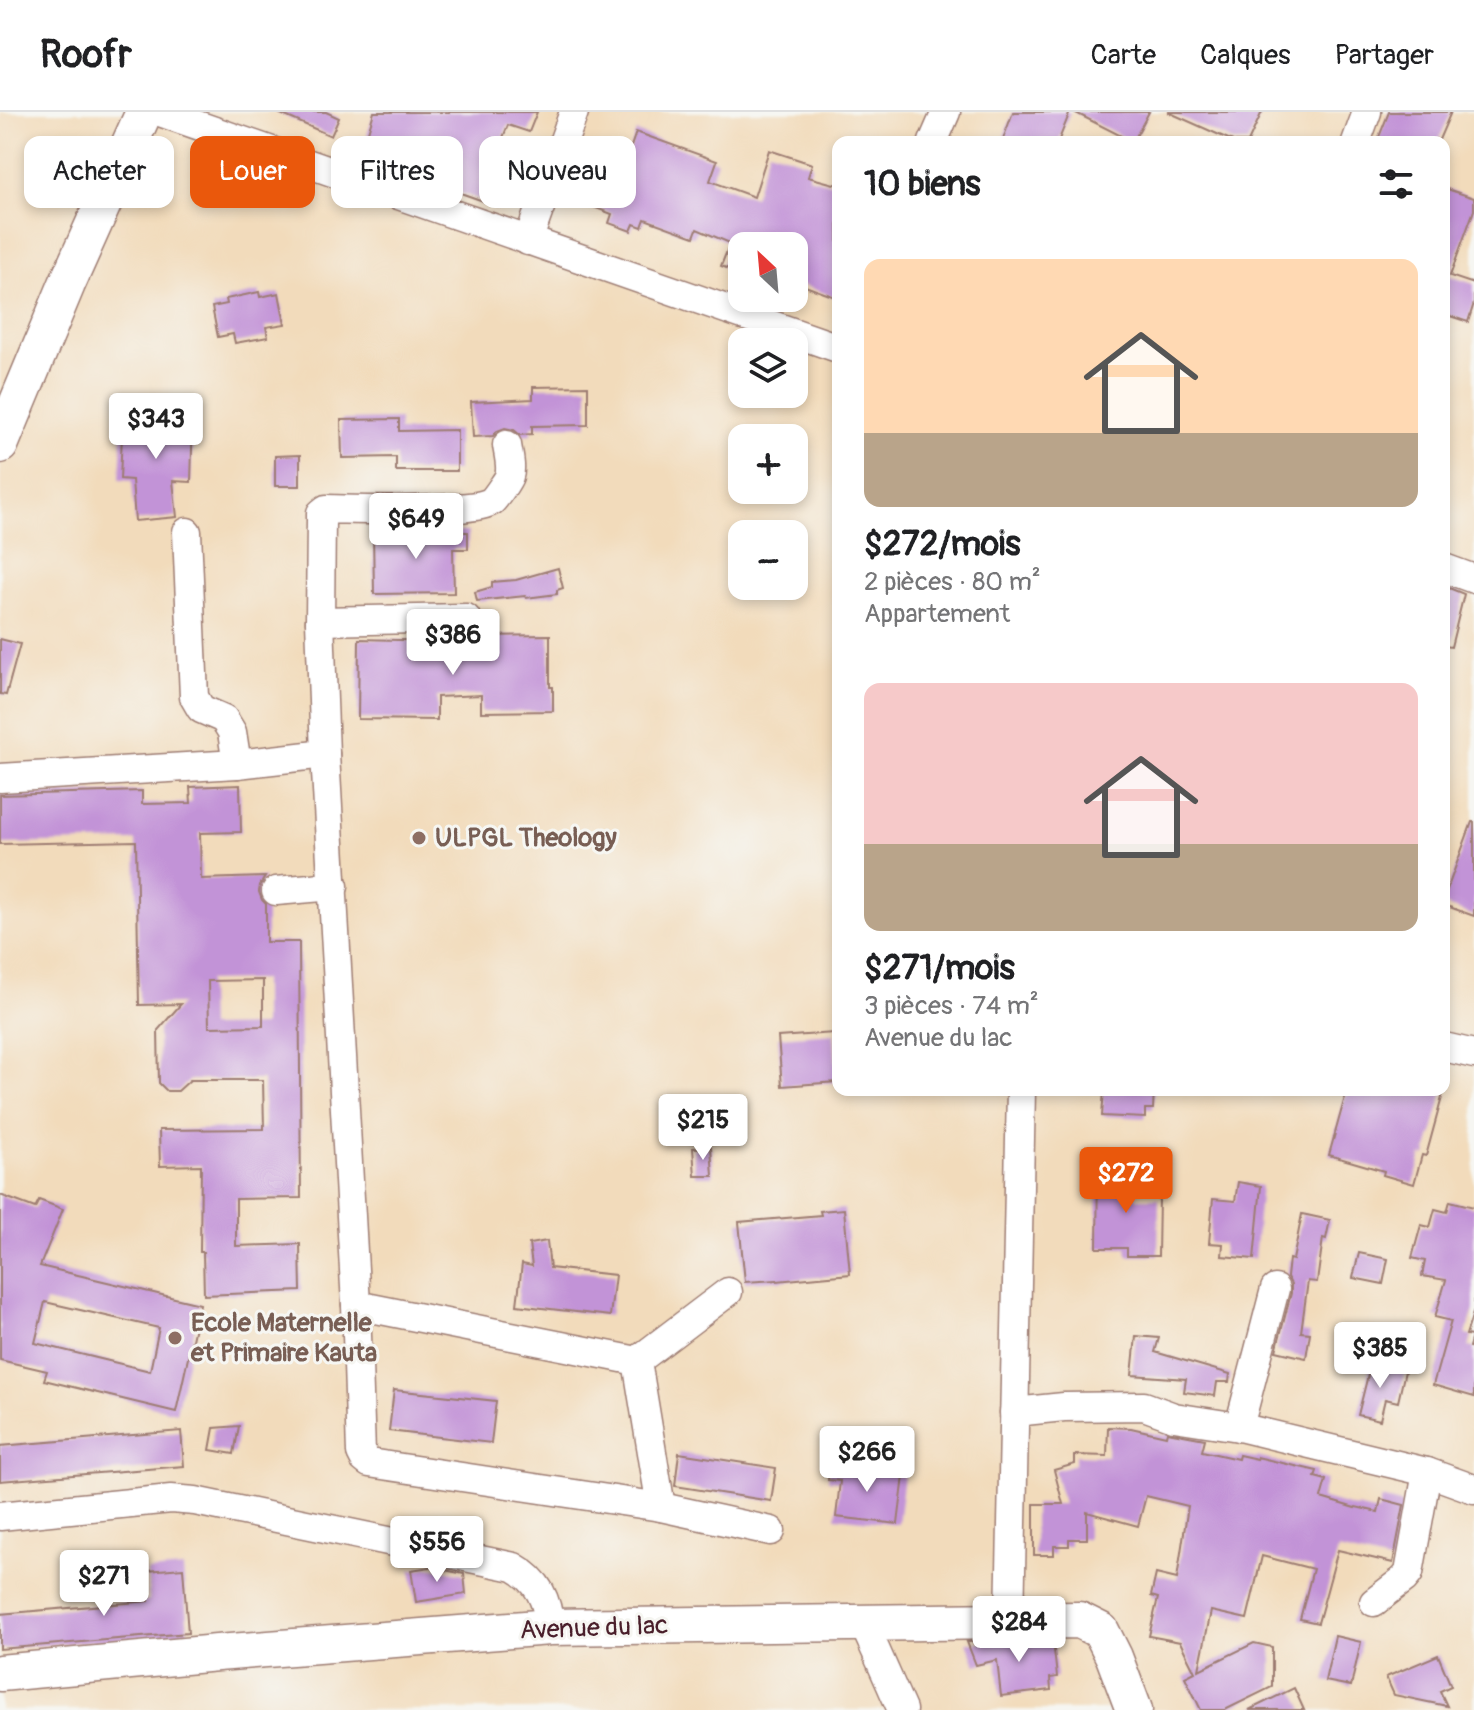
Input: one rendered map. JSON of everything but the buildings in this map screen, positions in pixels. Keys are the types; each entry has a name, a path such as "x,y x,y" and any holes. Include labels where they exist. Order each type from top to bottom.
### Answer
{"main road":[{"path":"0,445 67,284 144,112"},
{"name":"Avenue du lac","path":"0,1673 550,1627 1079,1620 1101,1631 1134,1710"}],"street":[{"path":"160,112 832,346"},
{"path":"528,241 574,112"},
{"path":"936,136 946,112"},
{"path":"1358,136 1367,112"},
{"path":"507,445 509,475 492,501 477,508 326,509 321,513 320,621 325,754 356,1305 361,1453 369,1463 661,1507 771,1531"},
{"path":"187,532 194,697 201,709 224,719 232,732 237,764"},
{"path":"1450,570 1474,579"},
{"path":"320,621 466,618"},
{"path":"0,778 237,764 325,754"},
{"path":"276,891 334,886"},
{"path":"1450,1048 1474,1054"},
{"path":"1010,1620 1021,1096"},
{"path":"1239,1427 1275,1289"},
{"path":"356,1305 637,1361 728,1292"},
{"path":"637,1361 661,1507"},
{"path":"1014,1412 1064,1407 1144,1406 1174,1417 1239,1427 1427,1472 1474,1489"},
{"path":"1374,1602 1409,1573 1427,1472"},
{"path":"0,1516 171,1499 195,1501 514,1567 526,1573 547,1604 550,1627"},
{"path":"863,1622 902,1710"}],"place":[{"name":"ULPGL Theology","path":"419,838"},
{"name":"Ecole Maternelle et Primaire Kauta","path":"175,1338"}]}
